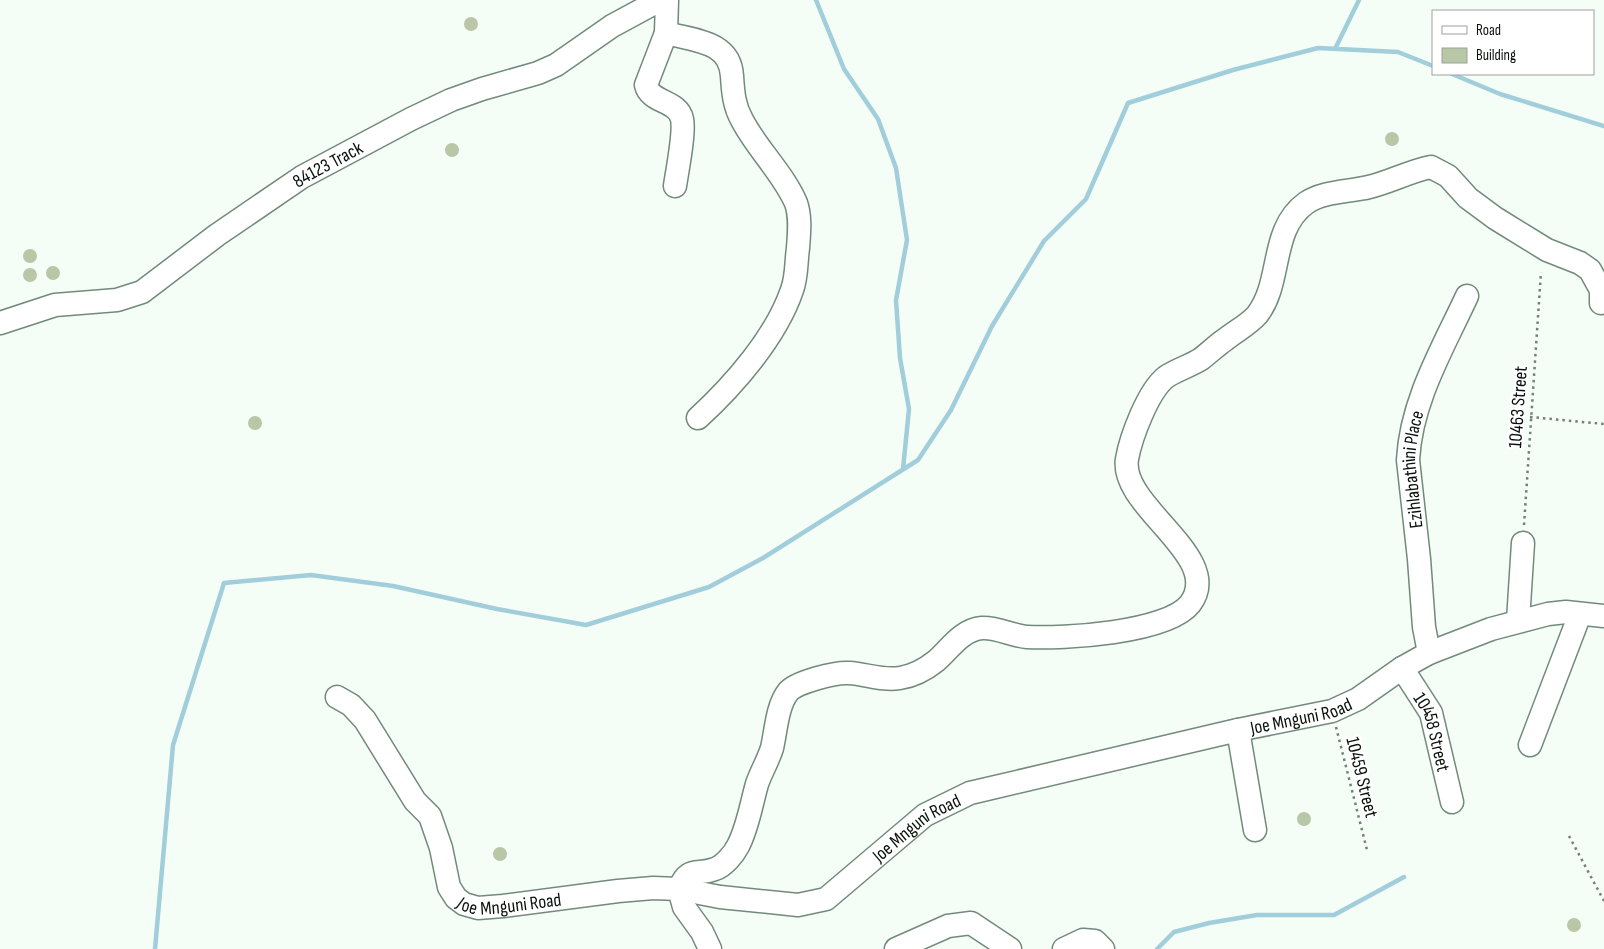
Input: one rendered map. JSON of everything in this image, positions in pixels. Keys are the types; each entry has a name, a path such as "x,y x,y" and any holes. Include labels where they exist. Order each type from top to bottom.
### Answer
{"street":[{"name":"84123 Track","path":"0,323 56,305 118,300 142,292 217,235 302,177 451,100 482,88 538,73 556,65 612,26 660,0"},
{"path":"667,0 666,33 646,85 651,94 674,107 682,120 675,186"},
{"path":"666,33 716,47 728,56 731,62 733,96 737,112 788,189 796,203 799,217 793,288 780,316 737,378 698,418"},
{"path":"710,949 702,932 684,907 679,890 686,877 692,872 715,869 736,851 742,837 758,781 770,754 782,705 786,695 796,685 842,672 853,672 882,680 902,678 918,672 936,661 952,642 983,628 1024,637 1070,638 1168,621 1188,606 1196,594 1197,578 1193,567 1176,539 1134,489 1129,479 1126,463 1130,448 1149,399 1165,378 1200,360 1259,312 1270,286 1286,227 1306,203 1316,198 1368,187 1431,167 1448,176 1468,198 1495,218 1547,250 1580,263 1590,270 1601,290 1601,303"},
{"name":"Ezihlabathini Place","path":"1429,652 1424,627 1419,559 1408,460 1409,444 1418,406 1467,296"},
{"path":"1518,621 1523,543"},
{"name":"Joe Mnguni Road","path":"337,697 351,705 365,720 416,801 430,816 441,848 449,887 456,898 464,904 478,908 618,891 679,890 774,904 815,903 835,892 925,815 970,793 1238,730 1332,711 1358,699 1402,668 1429,652 1518,621 1548,614 1604,616"},
{"path":"1530,746 1580,614"},
{"name":"10458 Street","path":"1402,668 1431,713 1452,802"},
{"path":"1238,730 1254,830"},
{"path":"896,949 948,926 971,923 1010,949"},
{"path":"1064,949 1083,940 1096,941 1103,949"}],"path":[{"name":"10463 Street","path":"1523,543 1541,272"},
{"path":"1530,417 1604,424"},
{"name":"10459 Street","path":"1332,711 1367,850"},
{"path":"1568,836 1604,901"}],"building":[{"path":"468,17 474,17 478,24 474,31 468,31 464,27 464,21"},
{"path":"1389,132 1395,132 1399,139 1395,146 1389,146 1385,142 1385,136"},
{"path":"449,143 455,143 459,150 455,157 449,157 445,153 445,147"},
{"path":"27,249 33,249 37,256 33,263 27,263 23,259 23,253"},
{"path":"50,266 56,266 60,273 56,280 50,280 46,276 46,270"},
{"path":"27,268 33,268 37,275 33,282 27,282 23,278 23,272"},
{"path":"252,416 258,416 262,423 258,430 252,430 248,426 248,420"},
{"path":"1301,812 1307,812 1311,819 1307,826 1301,826 1297,822 1297,816"},
{"path":"497,847 503,847 507,854 503,861 497,861 493,857 493,851"},
{"path":"1571,918 1577,918 1581,925 1577,932 1571,932 1567,928 1567,922"}],"waterway":[{"path":"816,0 844,69 878,119 896,168 907,240 896,300 900,358 909,409 903,469"},
{"path":"1335,49 1359,0"},
{"path":"155,949 173,745 224,583 311,575 393,586 497,609 586,625 709,587 763,558 918,460 951,410 992,326 1044,241 1086,199 1128,103 1233,70 1318,48 1398,52 1432,66"},
{"path":"1454,75 1500,94 1604,126"},
{"path":"1157,949 1174,932 1209,923 1257,915 1334,915 1404,877"}]}
